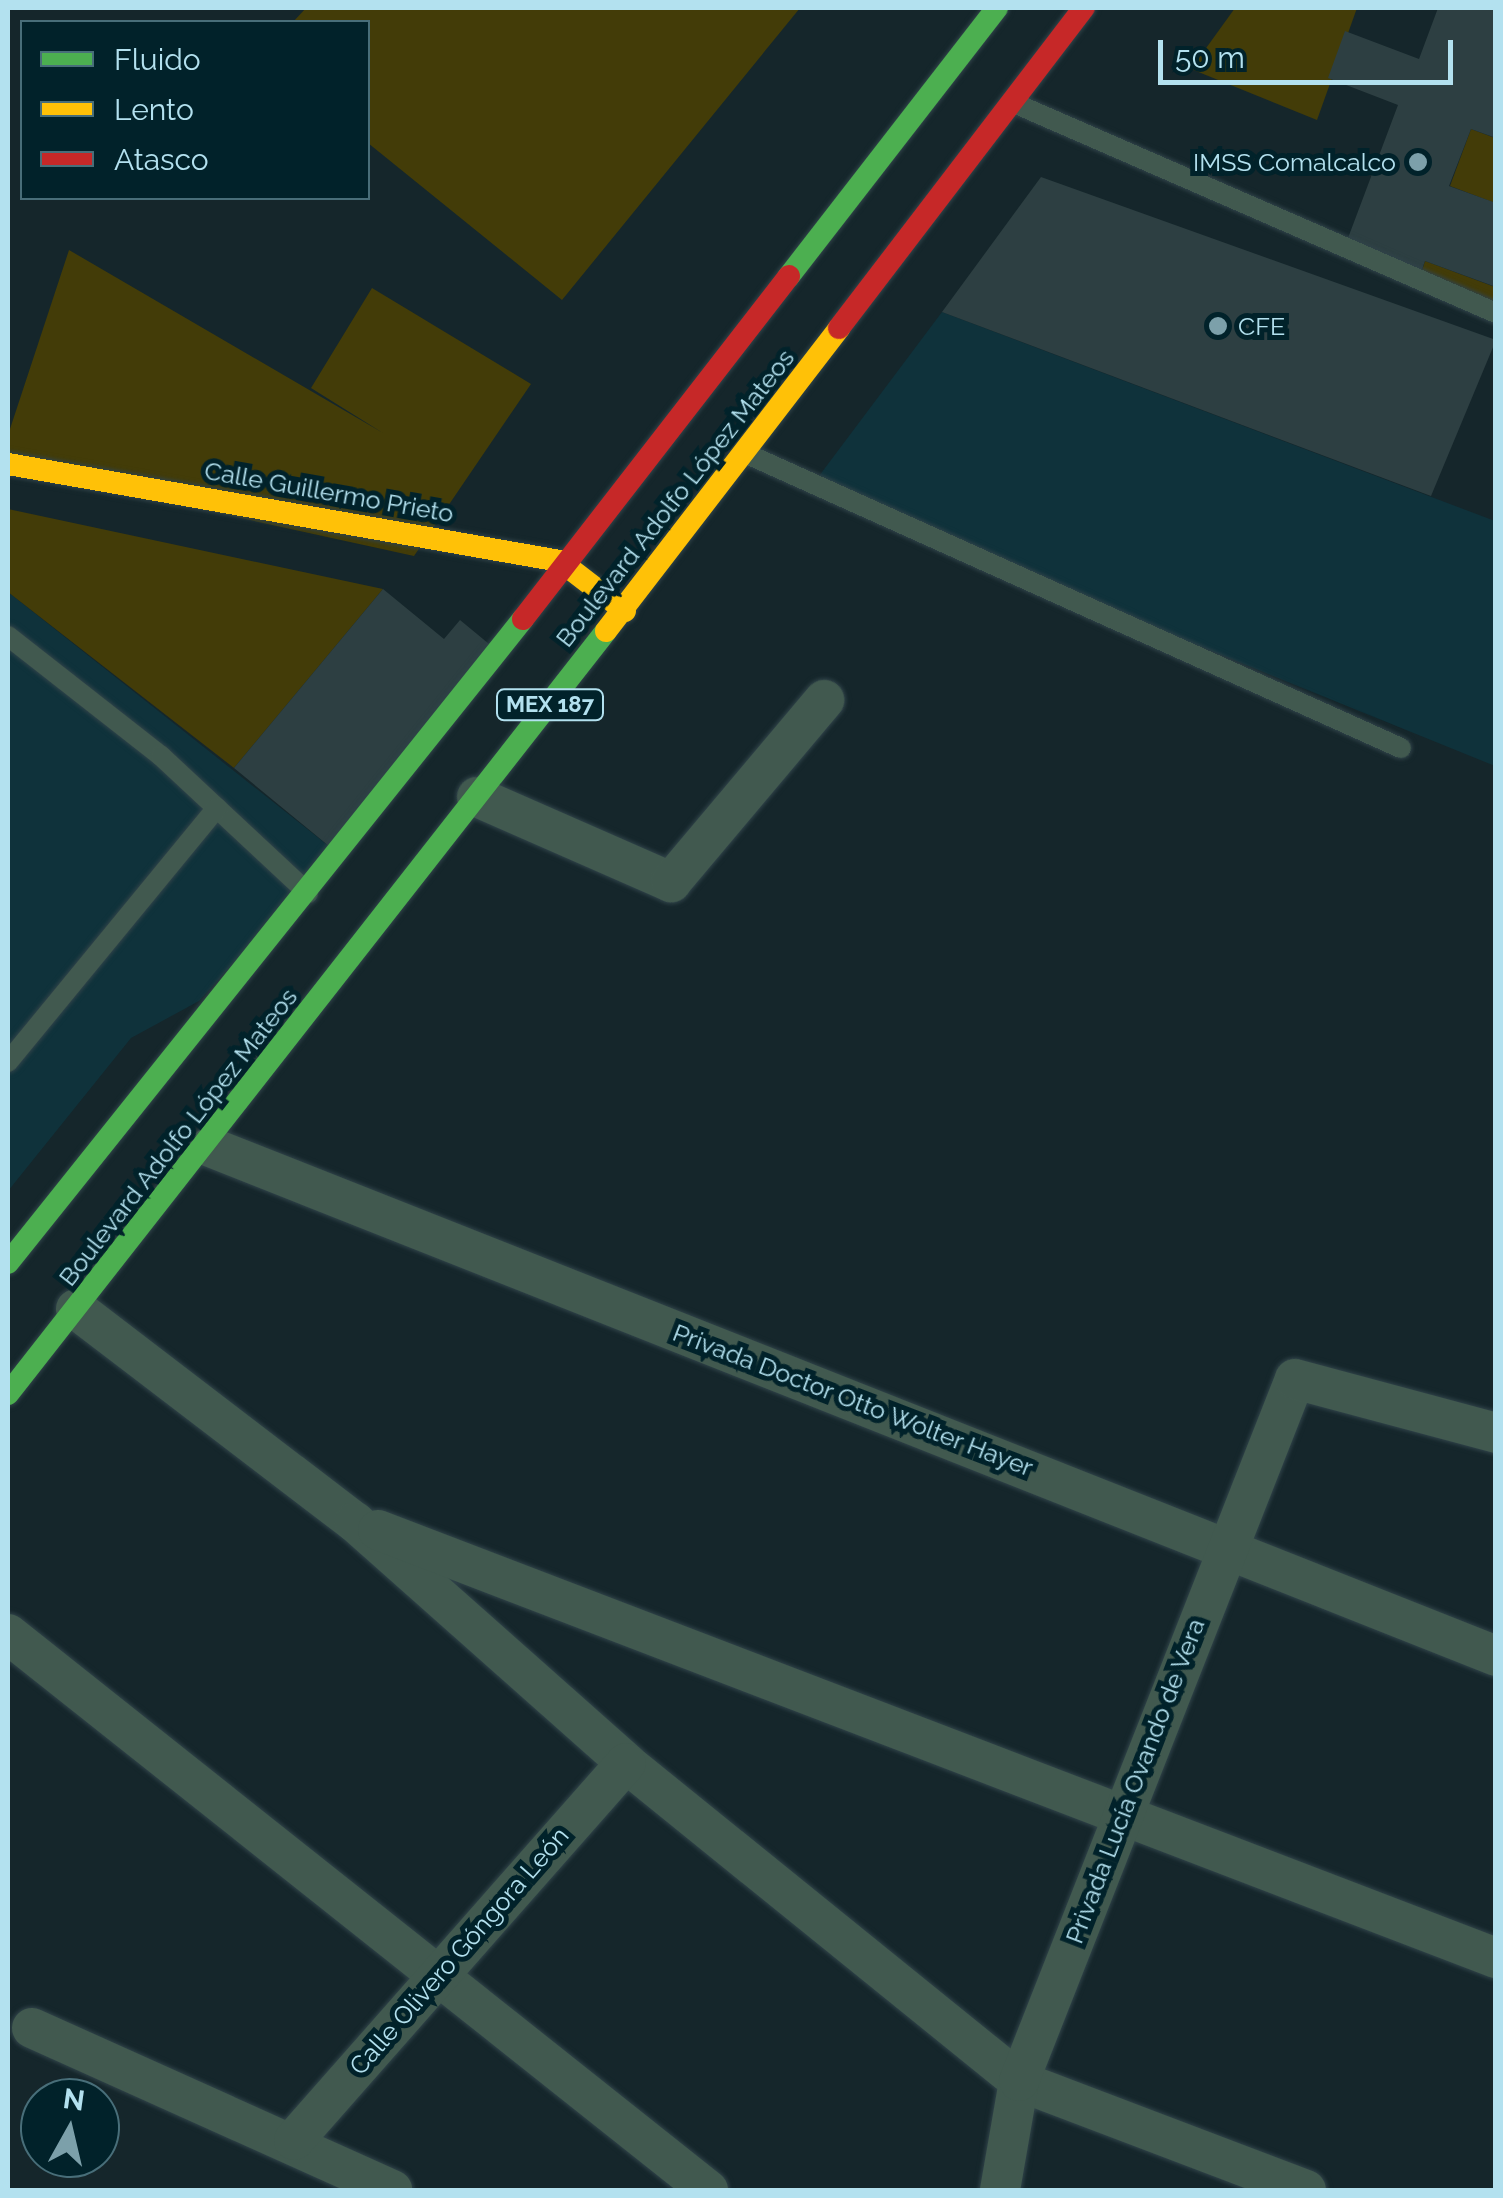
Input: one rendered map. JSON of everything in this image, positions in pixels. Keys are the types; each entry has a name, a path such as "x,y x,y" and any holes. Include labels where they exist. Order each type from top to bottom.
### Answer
{"main road":[{"name":"Boulevard Adolfo López Mateos","path":"8,1394 210,1146 1084,8"},
{"name":"Boulevard Adolfo López Mateos","path":"8,1264 119,1115 309,895 560,560 996,9"},
{"path":"996,9 1052,49"},
{"name":"Calle Guillermo Prieto","path":"8,464 560,560 625,610"}],"street":[{"path":"477,797 671,882 824,700"},
{"name":"Privada Doctor Otto Wolter Hayer","path":"210,1146 1496,1656"},
{"path":"76,1309 355,1522 626,1763 1020,2081 1306,2190"},
{"name":"Privada Lucía Ovando de Vera","path":"1000,2190 1020,2081 1126,1813 1224,1546 1295,1380 1496,1433"},
{"path":"355,1522 1126,1813 1496,1958"},
{"path":"8,1634 432,1978 708,2190"},
{"name":"Calle Olivero Góngora León","path":"294,2140 432,1978 626,1763"},
{"path":"32,2028 294,2140 392,2190"}],"lane":[{"path":"1012,102 1496,313"},
{"path":"746,453 1402,748"},
{"path":"8,636 217,808 309,895"},
{"path":"8,1062 217,808"}],"shaded area":[{"path":"306,8 800,8 562,300 370,145 370,20 295,20"},
{"path":"1235,8 1357,8 1317,120 1191,69"},
{"path":"1471,129 1495,138 1495,203 1450,186"},
{"path":"69,250 383,433 311,388 372,288 531,384 414,556 8,467 8,435"},
{"path":"1425,261 1495,287 1495,308 1419,280"},
{"path":"942,312 1495,521 1495,766 810,488"},
{"path":"8,509 383,589 234,768 8,592"},
{"path":"8,592 335,851 199,1001 131,1038 8,1191"}],"building":[{"name":"IMSS Comalcalco","path":"1438,8 1496,8 1496,138 1471,129 1449,186 1496,203 1496,287 1425,261 1420,275 1345,246 1398,105 1328,78 1345,31 1419,59"},
{"name":"CFE","path":"1041,177 1496,340 1431,496 942,312"},
{"path":"383,589 444,639 460,620 500,653 335,851 234,768"}],"traffic: fast":[{"path":"789,276 997,8"},
{"path":"8,1263 523,619"},
{"path":"8,1394 606,631"}],"traffic: slow":[{"path":"606,631 839,328"},
{"path":"8,464 560,561 625,611"}],"traffic: jam":[{"path":"839,328 1084,8"},
{"path":"523,619 789,276"}],"place":[{"name":"IMSS Comalcalco","path":"1418,162"},
{"name":"CFE","path":"1218,326"}]}
